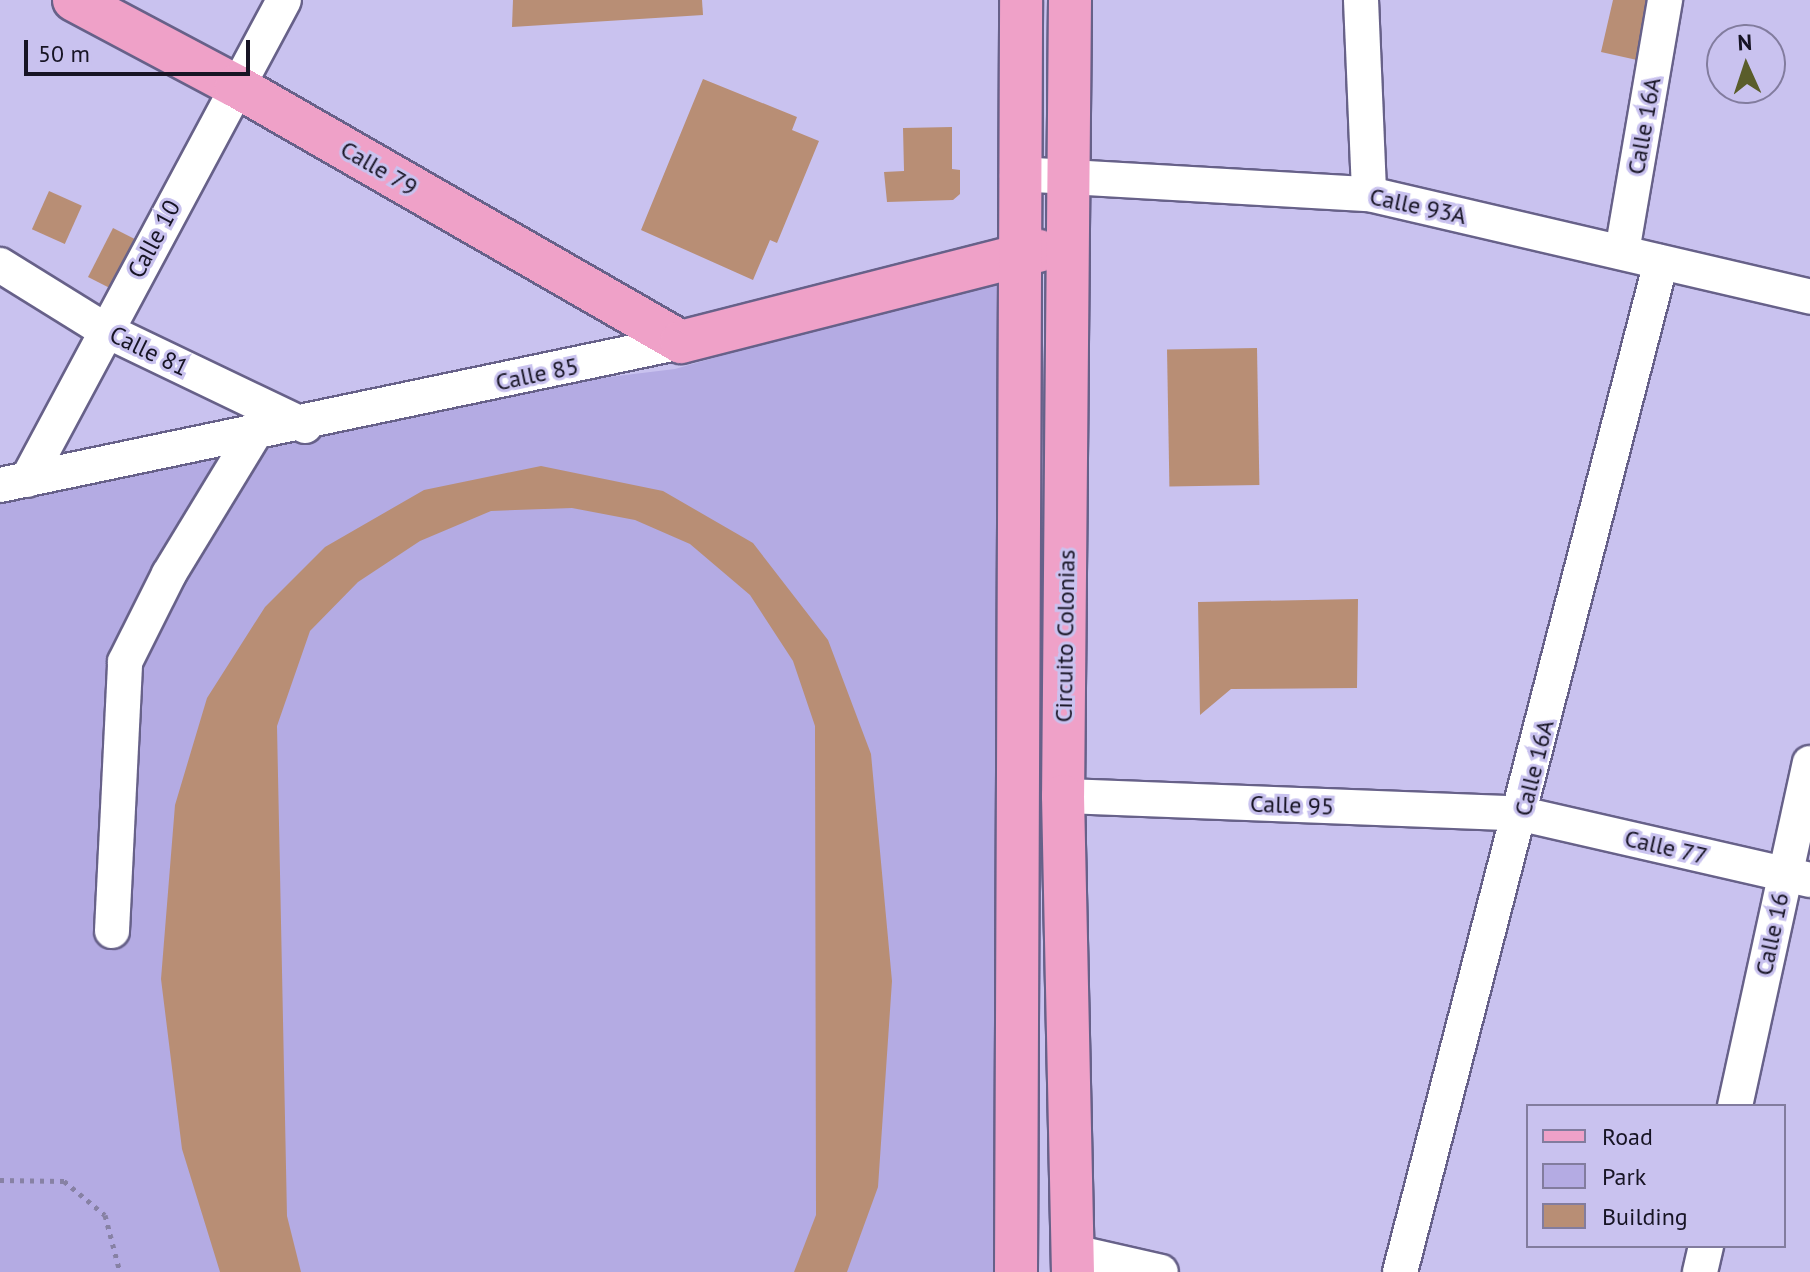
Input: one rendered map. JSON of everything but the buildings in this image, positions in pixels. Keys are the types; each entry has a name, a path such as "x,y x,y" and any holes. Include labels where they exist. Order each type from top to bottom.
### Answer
{"main road":[{"name":"Calle 79","path":"74,0 236,86 681,342"},
{"name":"Circuito Colonias","path":"1016,1272 1021,802 1015,257 1021,0"},
{"name":"Circuito Colonias","path":"1070,0 1072,178 1063,796 1073,1262"},
{"name":"Calle 85","path":"681,342 1070,243"}],"street":[{"name":"Calle 10","path":"14,483 105,330 284,0"},
{"path":"1361,0 1369,194"},
{"name":"Calle 16A","path":"1622,252 1665,0"},
{"name":"Calle 93A","path":"1017,174 1369,194 1810,297"},
{"name":"Calle 16A","path":"1400,1272 1522,814 1661,262"},
{"name":"Calle 81","path":"0,265 105,330 305,426"},
{"name":"Calle 85","path":"14,483 305,426 681,342"},
{"path":"112,931 125,662 169,574 253,436"},
{"name":"Calle 16","path":"1736,1104 1797,877 1810,763"},
{"name":"Calle 95","path":"1063,796 1522,814"},
{"name":"Calle 77","path":"1522,814 1797,877"},
{"path":"1700,1272 1706,1248"},
{"path":"1073,1262 1161,1272"}],"path":[{"path":"0,1180 64,1181 105,1215 120,1272"}],"green space":[{"path":"1001,276 1006,1272 0,1272 0,479 252,420 675,369"}]}
